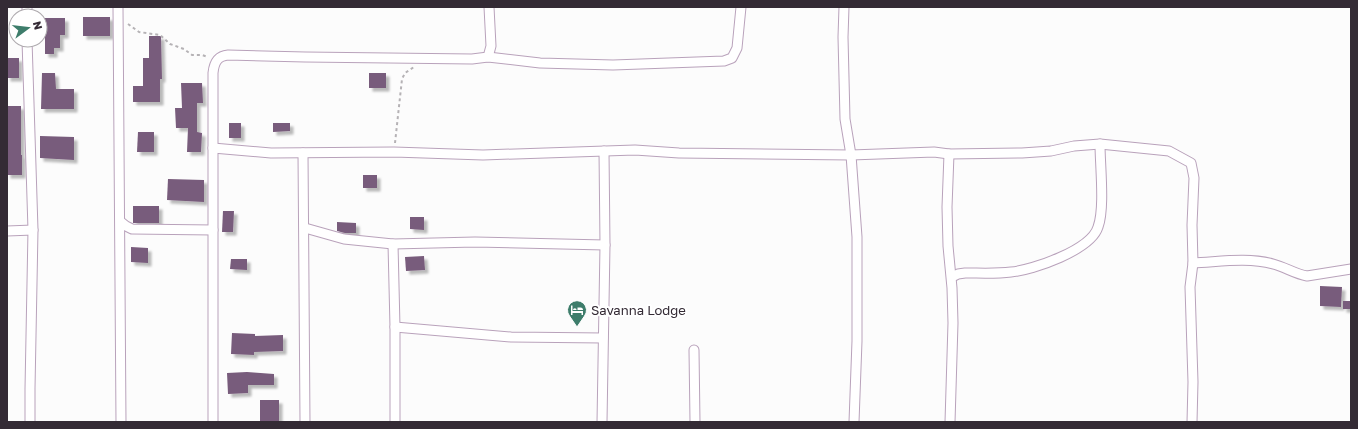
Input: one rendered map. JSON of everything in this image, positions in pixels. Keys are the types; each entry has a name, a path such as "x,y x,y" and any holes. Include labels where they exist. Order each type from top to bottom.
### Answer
{"street":[{"path":"118,7 121,222 121,422"},
{"path":"488,57 492,46 489,7"},
{"path":"213,422 213,73 216,61 223,56 228,55 472,59 488,57 540,62 613,65 724,61 732,58 737,48 740,7"},
{"path":"844,7 843,37 845,119 851,155 857,237 857,341 854,422"},
{"path":"27,48 33,230 30,422"},
{"path":"213,148 271,153 394,152 483,155 634,150 679,153 851,155 934,152 949,154 1051,151 1074,146 1100,144 1170,151 1191,163 1194,178 1192,224 1193,263 1190,287 1193,382 1192,422"},
{"path":"952,276 965,273 1020,271 1067,254 1088,242 1098,227 1101,208 1100,144"},
{"path":"602,422 605,245 604,151"},
{"path":"303,153 305,228 305,422"},
{"path":"949,154 947,207 948,246 952,276 953,323 950,422"},
{"path":"121,222 132,229 213,230"},
{"path":"305,228 344,239 393,244 475,242 605,245"},
{"path":"7,231 33,230"},
{"path":"393,244 396,327 395,422"},
{"path":"1193,263 1240,260 1272,264 1300,275 1308,276 1351,269"},
{"path":"396,327 511,337 603,338"},
{"path":"694,350 695,422"}],"path":[{"path":"118,18 139,32 160,35 170,44 184,49 192,55 202,55 216,61"},
{"path":"394,152 402,79 405,73 428,58"}],"building":[{"path":"83,17 110,17 110,36 83,36"},
{"path":"48,18 65,18 65,35 60,35 60,48 54,48 54,54 45,54 45,48 48,48"},
{"path":"149,36 161,36 162,79 160,79 160,102 133,102 133,86 143,86 143,58 149,58"},
{"path":"7,58 19,58 19,78 7,78"},
{"path":"42,73 55,73 56,89 74,89 74,109 41,109"},
{"path":"369,73 386,73 386,88 369,88"},
{"path":"181,83 202,83 203,103 197,103 197,132 202,133 201,152 187,152 188,128 176,128 175,108 182,108"},
{"path":"7,106 21,106 22,175 7,175"},
{"path":"229,123 241,123 241,138 229,138"},
{"path":"273,123 290,123 290,131 273,132"},
{"path":"138,132 154,132 154,152 137,152"},
{"path":"40,136 74,137 74,160 40,158"},
{"path":"363,175 377,175 377,188 363,188"},
{"path":"168,179 204,180 204,202 167,200"},
{"path":"133,206 159,206 159,223 133,223"},
{"path":"223,211 234,211 233,232 222,232"},
{"path":"410,217 424,217 424,230 410,229"},
{"path":"337,222 356,223 356,233 337,231"},
{"path":"131,247 148,248 148,263 131,262"},
{"path":"424,256 425,270 406,271 405,257"},
{"path":"231,259 247,259 247,270 230,269"},
{"path":"1320,286 1342,287 1341,307 1320,306"},
{"path":"1343,301 1351,301 1351,309 1343,309"},
{"path":"232,333 255,334 255,336 283,335 283,351 254,352 254,355 231,354"},
{"path":"247,372 274,374 274,385 248,385 248,393 228,394 227,373"},
{"path":"260,400 279,400 279,422 260,422"}],"place":[{"name":"Savanna Lodge","path":"577,327"}]}
